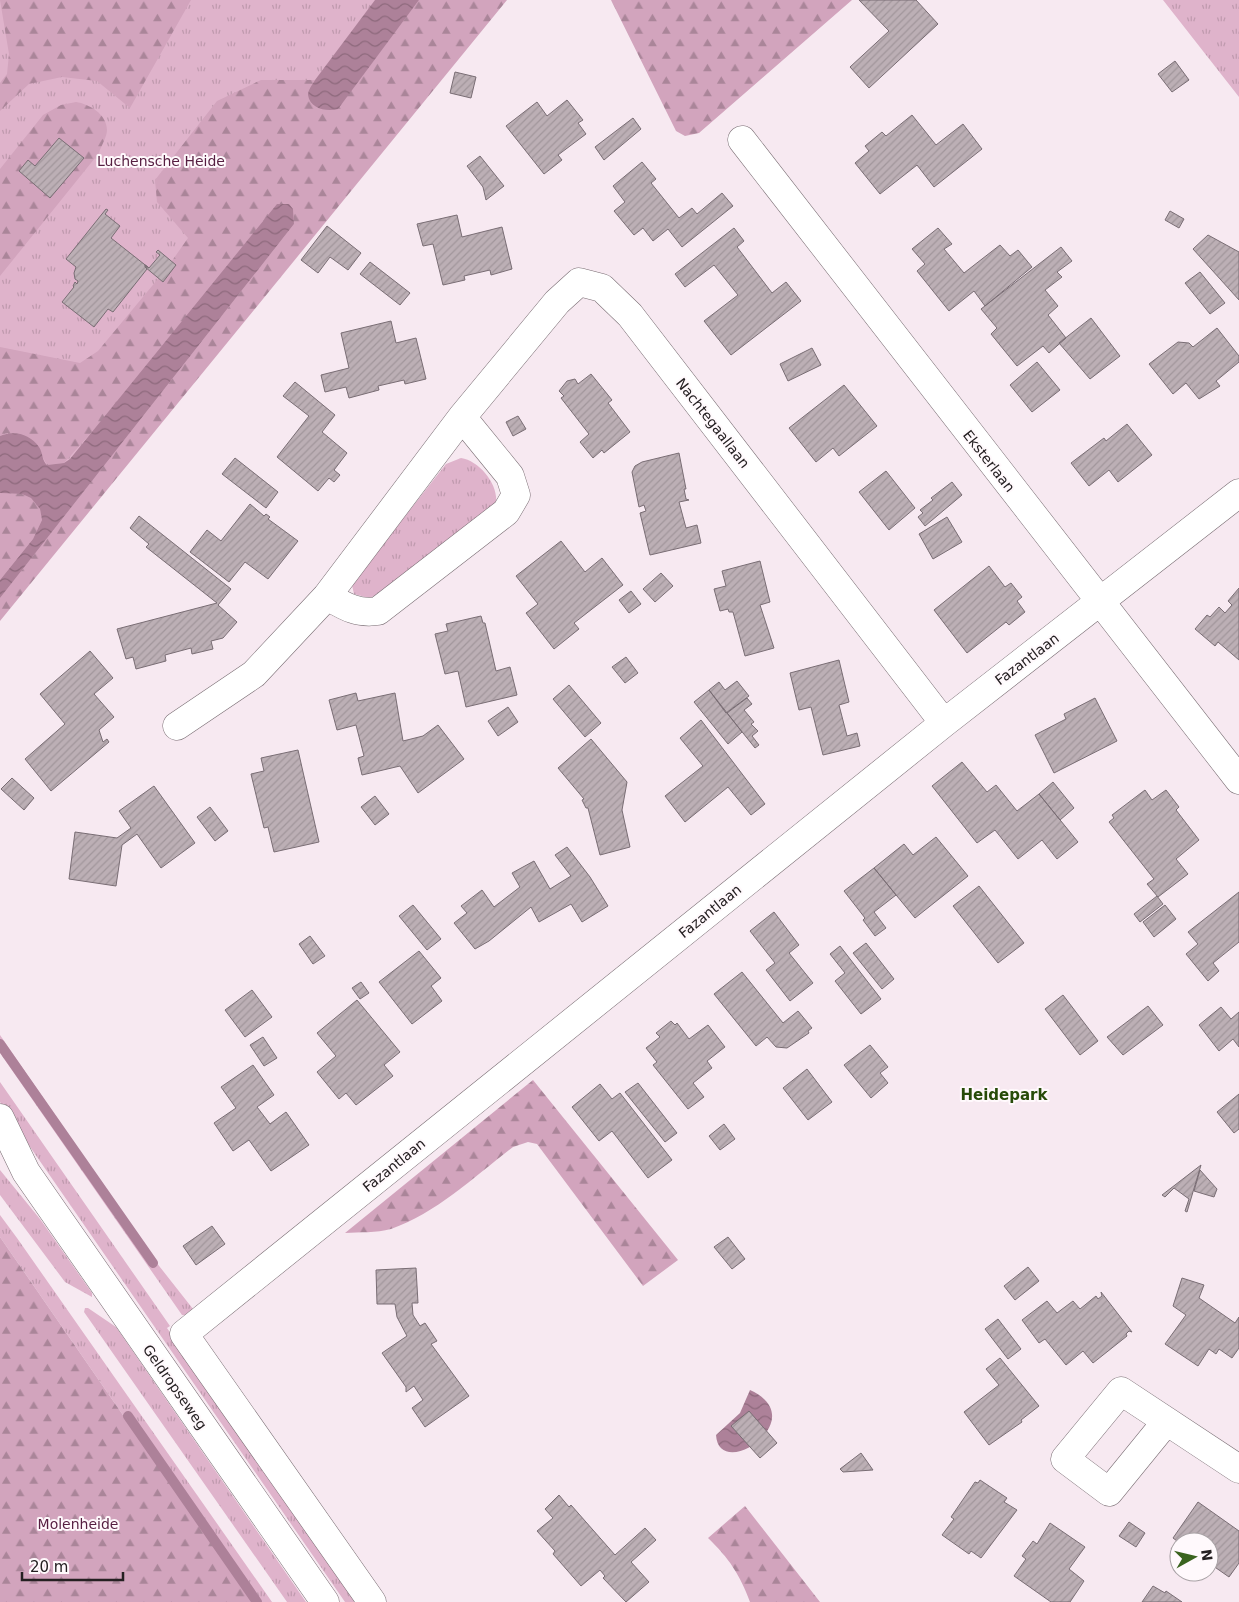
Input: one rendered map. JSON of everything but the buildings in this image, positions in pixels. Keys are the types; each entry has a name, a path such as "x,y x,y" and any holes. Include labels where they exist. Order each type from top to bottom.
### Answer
{"street":[{"name":"Eksterlaan","path":"742,140 1099,603 1239,780"},
{"name":"Nachtegaallaan","path":"177,726 254,674 328,596 462,417 557,302 579,282 602,288 630,315 944,723"},
{"path":"328,596 350,610 363,613 378,610 506,512 516,495 510,476 462,417"},
{"name":"Fazantlaan","path":"372,1602 184,1334 944,723 1239,493"},
{"name":"Geldropseweg","path":"0,1118 26,1172 325,1602"},
{"name":"Geldropseweg","path":"0,1151 26,1172"},
{"path":"1166,1422 1239,1469"}],"green space":[{"name":"Luchensche Heide","path":"0,0 504,0 0,609"},
{"path":"0,0 191,0 130,108 97,81 62,77 29,84 0,111 0,83 7,74 9,54"},
{"path":"419,0 507,0 0,621 0,598 294,224 293,209 64,463 47,465 42,456 7,433 0,436 0,347 80,363 98,351 167,268 188,238 157,202 155,180 217,101 261,80 315,80 310,95 318,108 337,109"},
{"path":"611,0 852,0 699,133 685,136 676,131"},
{"path":"1163,0 1239,0 1239,97"},
{"path":"76,102 92,108 104,119 107,133 99,153 0,276 0,169 43,115 61,105"},
{"path":"461,458 475,464 487,475 494,489 496,504 377,595 369,598 354,594 352,585 355,580 446,464"},
{"path":"0,493 22,494 31,498 40,509 42,520 33,539 0,580"},
{"path":"0,1035 156,1262 193,1309 186,1315 182,1315 0,1053"},
{"path":"533,1080 678,1260 643,1286 537,1144 528,1142 513,1147 440,1204 408,1222 391,1229 374,1232 345,1233"},
{"path":"0,1082 170,1326 167,1328 358,1602 345,1602 17,1128 0,1102"},
{"path":"0,1170 40,1219 92,1293 92,1297 65,1282 0,1195"},
{"path":"0,1215 272,1602 252,1602 0,1237"},
{"name":"Molenheide","path":"0,1237 252,1602 0,1602"},
{"path":"85,1308 88,1308 116,1327 306,1602 287,1602 84,1312"},
{"path":"745,1506 820,1602 750,1602 733,1567 708,1538"}],"water":[{"path":"375,0 419,0 338,109 324,110 315,106 309,100 310,88"},
{"path":"277,204 289,204 293,209 294,224 0,598 0,580 33,539 42,520 40,509 31,498 22,494 0,493 0,436 16,433 31,439 39,447 47,465 64,463 70,459"},
{"path":"750,1390 767,1402 772,1416 768,1430 758,1441 745,1450 732,1452 721,1448 716,1435 740,1413"}],"waterway":[{"path":"0,1044 153,1263"},
{"path":"128,1416 257,1602"}],"district":[{"name":"Heidepark","path":"1004,1095"}]}
